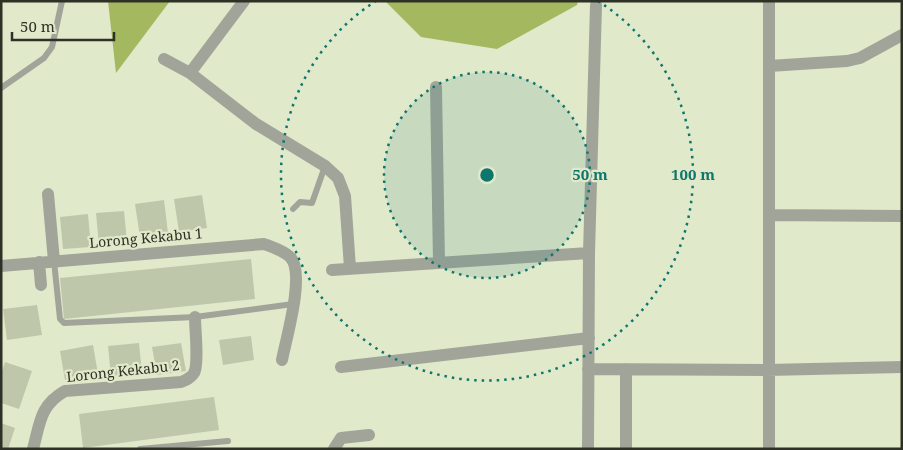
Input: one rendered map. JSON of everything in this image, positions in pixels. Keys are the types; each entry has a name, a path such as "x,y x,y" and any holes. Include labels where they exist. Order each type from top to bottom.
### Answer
{"street":[{"path":"190,73 244,1"},
{"path":"769,1 767,370 769,449"},
{"path":"588,449 589,253 596,5"},
{"path":"769,66 846,61 860,58 902,35"},
{"path":"164,59 190,73 256,124 325,166 338,178 345,196 350,268"},
{"path":"436,87 439,264"},
{"path":"48,194 54,261"},
{"path":"769,215 902,216"},
{"name":"Lorong Kekabu 1","path":"1,266 264,244 290,258 295,267 293,304"},
{"path":"332,270 589,253"},
{"path":"39,262 41,285"},
{"path":"282,360 293,304"},
{"name":"Lorong Kekabu 2","path":"33,449 44,409 52,398 65,391 181,382 189,378 195,373 196,365 195,317"},
{"path":"341,367 589,338"},
{"path":"588,369 767,370 902,367"},
{"path":"626,369 626,449"},
{"path":"334,449 340,438 369,435"}],"lane":[{"path":"1,88 44,58 52,47 62,1"},
{"path":"292,209 300,202 312,203 321,184 325,166"},
{"path":"54,261 60,318 64,323 195,317 293,304"},
{"path":"140,449 185,447 228,441"}],"green space":[{"path":"108,1 170,1 116,73"},
{"path":"385,1 578,1 577,5 497,49 421,37"}],"building":[{"path":"202,195 207,228 179,232 174,199"},
{"path":"164,200 168,233 140,237 135,204"},
{"path":"124,211 127,242 99,245 96,213"},
{"path":"88,214 91,247 63,249 60,217"},
{"path":"251,259 255,299 64,319 60,278"},
{"path":"37,305 42,335 7,340 3,309"},
{"path":"251,336 254,360 223,365 219,340"},
{"path":"139,343 142,374 111,377 108,346"},
{"path":"181,343 186,371 157,375 152,347"},
{"path":"93,345 98,374 65,380 60,351"},
{"path":"5,362 32,371 19,409 1,403 1,374"},
{"path":"214,397 219,430 83,448 79,414"},
{"path":"1,423 15,428 8,449 1,449"}]}
